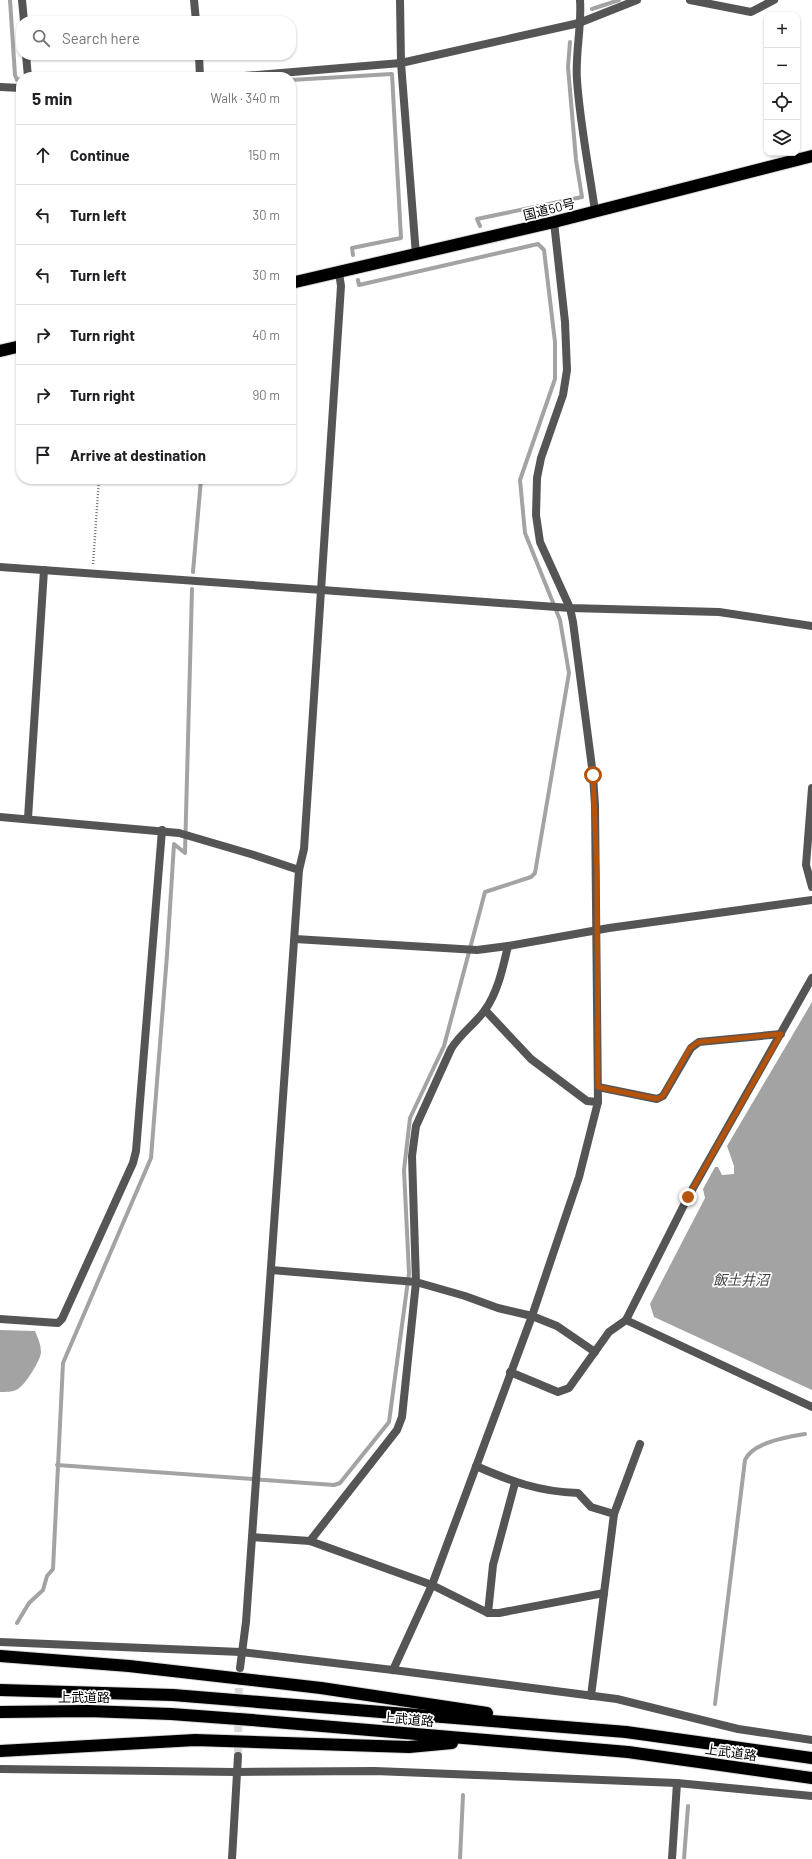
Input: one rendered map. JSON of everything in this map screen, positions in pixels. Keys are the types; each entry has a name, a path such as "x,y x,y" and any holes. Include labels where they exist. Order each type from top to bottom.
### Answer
{"highway":[{"name":"国道50号","path":"296,283 554,222 812,156"},
{"path":"0,351 16,347"},
{"path":"0,1656 129,1666 321,1688 594,1729"},
{"name":"上武道路","path":"0,1690 172,1695 594,1729 626,1732 812,1758"},
{"name":"上武道路","path":"0,1712 88,1711 171,1714 628,1752 812,1778"},
{"path":"0,1751 195,1740 409,1747 481,1740"}],"street":[{"path":"22,0 24,16"},
{"path":"194,0 196,16"},
{"path":"400,0 401,63 416,255"},
{"path":"580,0 581,11 579,23 577,79 595,211"},
{"path":"292,72 401,63 579,23 637,0"},
{"path":"690,0 751,12 774,0"},
{"path":"26,60 28,72"},
{"path":"198,60 200,72"},
{"path":"0,87 16,88"},
{"path":"393,1670 432,1585 532,1316 579,1177 598,1102 596,931 597,865 593,775 576,642 570,608 540,542 535,501 536,478 541,458 563,395 567,370 566,322 554,222"},
{"path":"240,1668 246,1622 299,870 304,849 341,286 339,273"},
{"path":"0,566 570,608 719,612 812,626"},
{"path":"28,818 44,570"},
{"path":"812,788 806,865 812,887"},
{"path":"0,817 28,818 162,830 179,833 299,870"},
{"path":"0,1319 58,1323 62,1319 133,1163 136,1151 162,830"},
{"path":"295,939 477,950 609,928 812,900"},
{"path":"310,1541 397,1430 402,1417 416,1282 412,1156 416,1126 451,1049 458,1038 485,1010 504,967 508,946"},
{"path":"510,1372 558,1392 569,1388 609,1332 626,1320 688,1197 812,978"},
{"path":"485,1010 531,1059 587,1100 598,1102"},
{"path":"598,1087 657,1099 663,1096 690,1048 699,1042 781,1034"},
{"path":"271,1270 416,1282 465,1296 498,1308 532,1316 557,1326 595,1352"},
{"path":"626,1320 812,1407"},
{"path":"591,1696 614,1514 640,1444"},
{"path":"476,1466 515,1483 559,1493 578,1493 591,1507 614,1514"},
{"path":"488,1613 493,1565 515,1483"},
{"path":"252,1537 310,1541 432,1585 488,1613 499,1613 604,1593"},
{"path":"0,1642 241,1652 393,1670 617,1699 738,1729 812,1740"},
{"path":"232,1859 238,1756"},
{"path":"0,1769 236,1772 376,1770 677,1783 812,1796"},
{"path":"672,1859 677,1783"}],"path":[{"path":"92,572 99,484"}],"water":[{"name":"飯土井沼","path":"812,1002 812,1390 654,1317 650,1304 705,1198 703,1189 715,1167 718,1167 722,1175 734,1174 734,1166 727,1146"},
{"path":"0,1330 35,1331 41,1352 38,1361 25,1383 21,1387 12,1391 0,1392"}],"waterway":[{"path":"10,0 16,78"},
{"path":"592,9 619,0"},
{"path":"480,226 477,219 582,197 576,160 568,67 570,42"},
{"path":"296,80 392,74 401,238 352,248 353,255"},
{"path":"57,1465 334,1485 340,1483 389,1422 409,1273 404,1170 410,1118 444,1046 485,892 531,877 535,873 569,673 560,620 525,533 520,480 555,379 555,342 544,250 538,244 359,285 358,280"},
{"path":"193,572 201,484"},
{"path":"17,1623 29,1603 43,1590 47,1576 53,1569 63,1363 151,1158 174,844 185,853 192,589"},
{"path":"715,1704 745,1460 755,1449 772,1441 805,1434"},
{"path":"460,1859 463,1795"},
{"path":"684,1859 688,1806"}],"tunnel":[{"path":"238,1756 239,1674"}],"route":[{"path":"593,775 597,873 596,931 598,1087 649,1099 657,1099 663,1096 690,1048 699,1042 781,1034 688,1197"}]}
